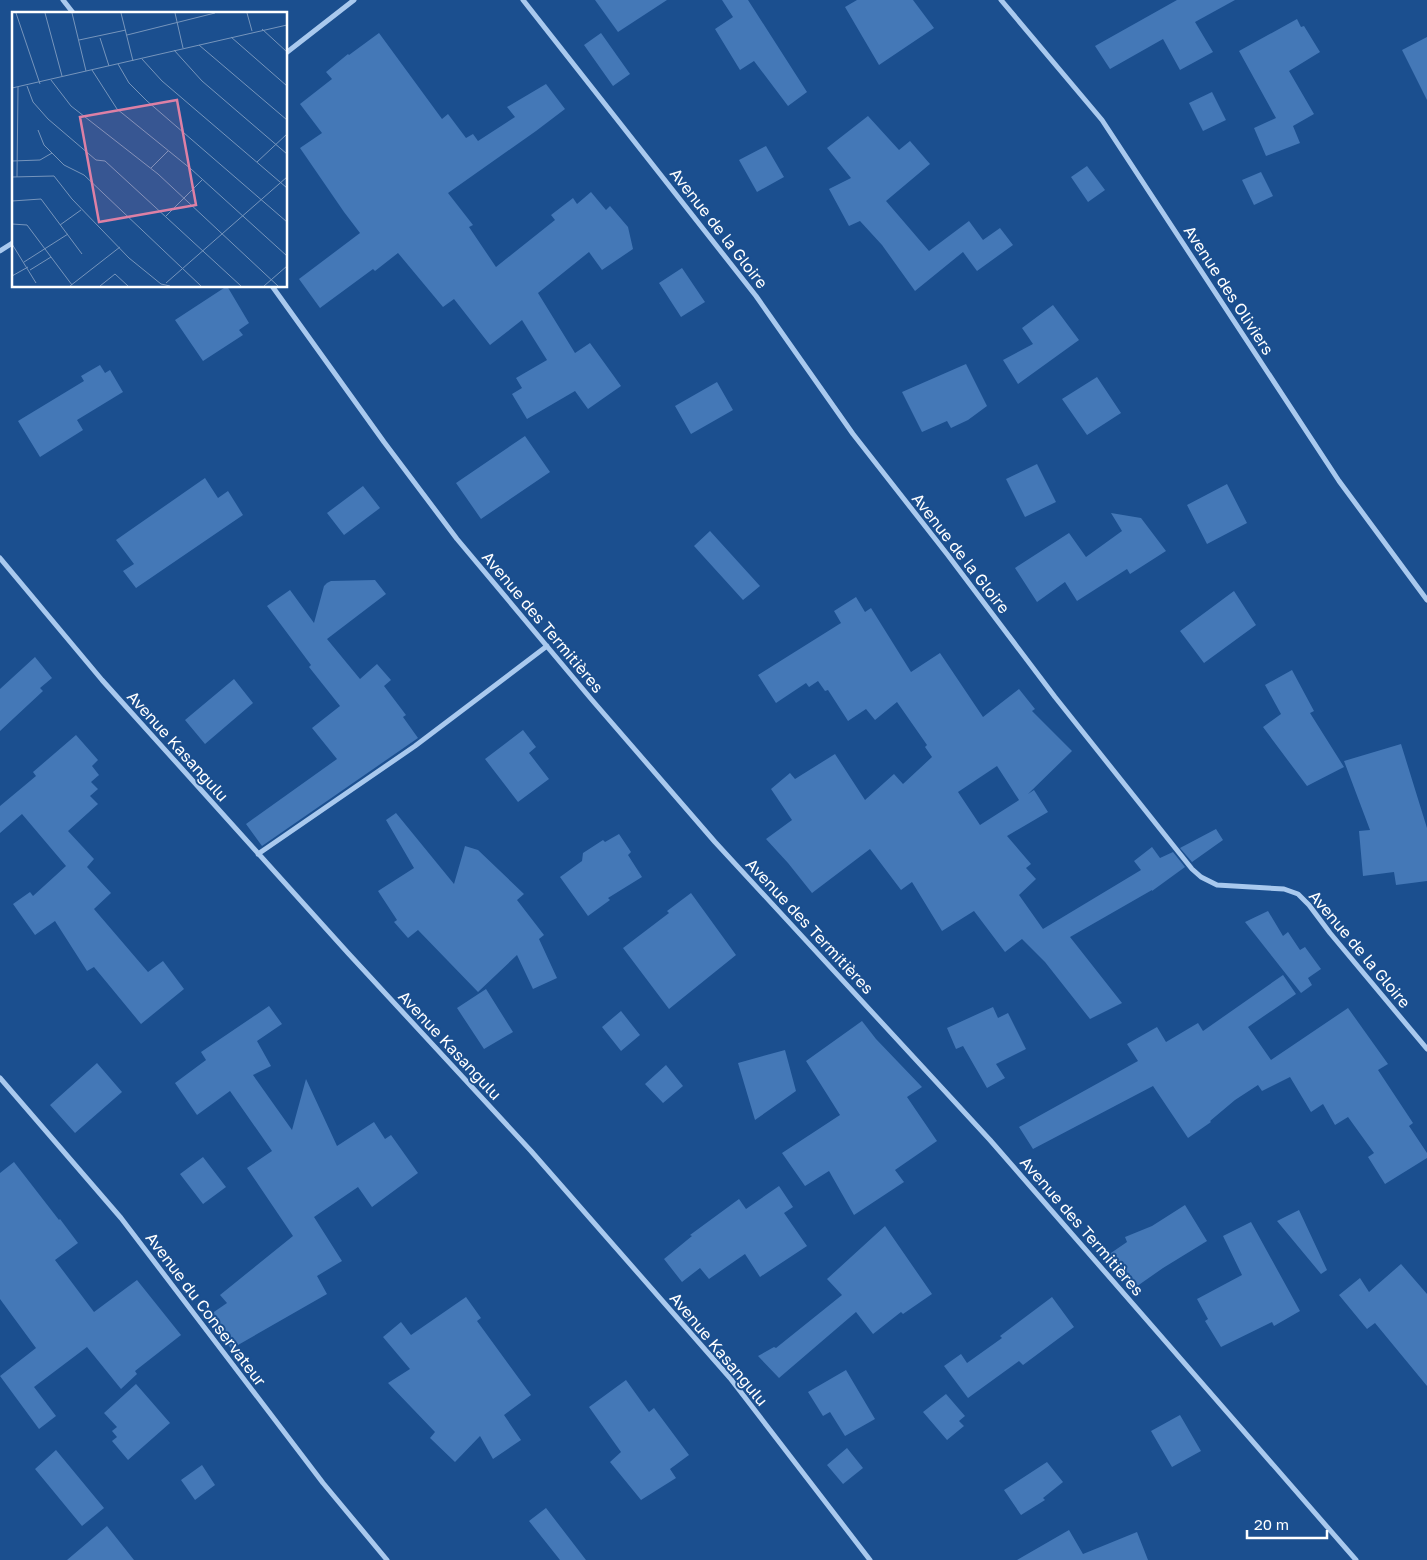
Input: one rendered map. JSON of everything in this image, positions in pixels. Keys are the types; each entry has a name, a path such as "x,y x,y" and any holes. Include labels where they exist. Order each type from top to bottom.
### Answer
{"street":[{"path":"63,0 72,12"},
{"path":"288,51 354,0"},
{"name":"Avenue de la Gloire","path":"523,0 756,296 853,434 1055,697 1192,869 1201,877 1217,885 1284,889 1298,894 1427,1049"},
{"name":"Avenue des Oliviers","path":"1002,0 1102,120 1339,481 1427,600"},
{"path":"0,250 12,243"},
{"name":"Avenue des Termitières","path":"273,288 412,480 458,539 547,646 715,842 990,1140 1356,1560"},
{"name":"Avenue Kasangulu","path":"0,558 102,680 258,854 531,1151 724,1371 870,1560"},
{"path":"258,854 415,746 547,646"},
{"name":"Avenue du Conservateur","path":"0,1078 121,1218 324,1483 388,1560"}],"building":[{"path":"595,0 667,0 618,32"},
{"path":"722,0 748,0 807,92 788,106 754,61 740,70 715,29 733,17"},
{"path":"857,0 913,0 934,28 879,65 845,7"},
{"path":"1177,0 1235,0 1195,22 1213,52 1180,70 1163,39 1110,69 1095,46"},
{"path":"1297,19 1301,27 1304,26 1320,52 1289,71 1314,114 1293,126 1300,143 1266,156 1254,128 1276,118 1239,51"},
{"path":"379,33 442,119 448,114 466,138 473,134 478,141 515,117 507,107 546,84 565,109 448,193 473,225 469,227 496,267 555,220 551,215 573,198 577,204 591,192 606,210 610,206 628,227 633,249 602,270 589,252 538,293 575,353 590,343 621,386 588,409 575,391 527,419 512,394 522,388 516,378 547,360 522,320 490,345 454,299 443,307 398,253 320,308 299,279 360,233 300,148 322,133 300,104 332,79 326,72"},
{"path":"601,33 630,74 613,86 584,45"},
{"path":"1427,37 1427,100 1402,50"},
{"path":"1212,92 1226,120 1203,131 1189,103"},
{"path":"868,116 899,150 910,141 930,164 886,201 929,251 969,221 983,240 1000,228 1013,245 977,271 963,252 915,291 882,245 860,221 849,226 829,189 851,178 827,148"},
{"path":"766,146 784,177 757,192 739,160"},
{"path":"1087,166 1105,190 1088,202 1071,177"},
{"path":"1261,172 1273,196 1254,205 1242,180"},
{"path":"682,268 705,302 681,317 659,283"},
{"path":"224,288 228,288 249,323 239,330 243,335 203,361 175,320"},
{"path":"1053,305 1079,340 1018,384 1003,360 1033,344 1022,328"},
{"path":"966,364 987,406 968,420 951,428 947,421 922,432 902,392"},
{"path":"100,365 105,373 110,370 123,392 77,420 83,430 40,457 18,421 84,381 81,376"},
{"path":"1097,377 1121,413 1087,435 1062,399"},
{"path":"717,382 733,410 691,434 675,406"},
{"path":"525,436 550,472 481,519 456,483"},
{"path":"1037,464 1056,502 1025,517 1006,479"},
{"path":"205,478 218,498 228,491 243,515 136,588 123,571 134,564 116,540"},
{"path":"1227,484 1247,523 1207,544 1187,505"},
{"path":"363,486 380,508 344,535 327,513"},
{"path":"1111,513 1141,518 1166,551 1130,574 1127,569 1077,601 1065,582 1037,602 1015,568 1069,533 1086,557 1122,531"},
{"path":"710,531 760,586 743,600 694,546"},
{"path":"375,580 386,594 327,639 360,679 377,664 391,680 384,686 406,715 403,717 418,738 262,846 246,824 337,759 312,728 340,706 309,667 311,665 267,606 290,590 314,623 324,586 327,583 331,581"},
{"path":"1234,591 1256,625 1204,663 1180,631"},
{"path":"856,597 865,612 871,608 911,672 940,653 983,717 1019,689 1035,709 1032,711 1072,751 1028,794 1034,790 1048,812 1007,836 1031,864 1026,868 1036,879 1019,895 1043,929 1141,870 1134,861 1152,847 1160,858 1173,852 1185,867 1152,891 1070,937 1122,1003 1090,1019 1045,962 1022,939 1005,952 974,911 942,931 912,882 901,890 870,849 812,893 766,839 792,820 771,789 790,773 795,779 835,754 865,800 894,774 903,784 932,757 925,747 927,745 897,702 875,720 866,709 848,721 828,690 825,691 818,681 809,687 806,683 776,703 758,675 841,623 834,611","holes":["997,766 1019,800 980,825 958,792"]},
{"path":"35,657 52,678 40,688 43,691 0,731 0,689"},
{"path":"1292,670 1314,711 1310,713 1344,767 1307,786 1263,727 1281,714 1265,685"},
{"path":"234,679 253,703 205,744 185,720"},
{"path":"523,730 536,747 529,753 549,779 518,802 485,759"},
{"path":"76,735 98,760 92,766 99,775 91,782 98,789 90,796 98,804 68,831 94,859 87,867 111,893 94,909 148,972 163,961 184,989 141,1024 94,967 87,971 55,921 35,935 13,904 30,892 33,896 66,866 22,814 0,833 0,806 36,776 33,772"},
{"path":"1401,744 1427,828 1427,881 1396,885 1394,872 1363,876 1359,831 1370,830 1344,761"},
{"path":"396,813 454,884 465,846 478,850 524,894 517,900 544,935 539,939 557,978 533,989 517,955 478,992 418,930 408,938 394,922 397,920 378,891 414,868 386,820"},
{"path":"1216,829 1223,840 1192,862 1180,848"},
{"path":"619,834 631,852 628,855 642,877 608,898 610,900 588,916 560,877 582,861 583,853 603,840 605,842"},
{"path":"691,893 736,955 669,1009 623,948 669,913 667,911"},
{"path":"1268,911 1283,936 1288,932 1300,950 1305,947 1321,969 1308,978 1312,985 1301,993 1245,922"},
{"path":"1283,975 1296,994 1248,1027 1271,1060 1348,1008 1388,1064 1378,1070 1413,1123 1409,1126 1427,1153 1427,1158 1385,1184 1368,1157 1374,1153 1348,1117 1335,1125 1323,1104 1311,1112 1290,1077 1262,1091 1258,1085 1235,1100 1211,1122 1188,1138 1153,1086 1033,1149 1019,1127 1138,1061 1127,1044 1157,1027 1166,1042 1198,1023 1203,1031"},
{"path":"486,989 513,1032 484,1049 457,1008"},
{"path":"269,1006 282,1024 257,1041 271,1066 253,1075 292,1130 306,1079 337,1146 374,1122 385,1139 391,1135 418,1173 372,1207 358,1187 314,1217 342,1261 317,1276 327,1294 231,1349 211,1314 227,1303 220,1295 293,1236 247,1168 272,1151 230,1091 197,1115 175,1083 206,1060 201,1052"},
{"path":"993,1007 998,1018 1008,1013 1026,1049 996,1064 1005,1078 987,1088 963,1046 956,1049 947,1028"},
{"path":"621,1011 640,1035 621,1051 602,1027"},
{"path":"862,1021 876,1039 922,1087 907,1097 937,1141 895,1170 904,1182 854,1215 829,1171 805,1186 782,1153 840,1115 806,1061"},
{"path":"785,1050 796,1091 755,1120 738,1063"},
{"path":"97,1063 122,1092 75,1133 50,1105"},
{"path":"666,1065 683,1086 663,1103 645,1084"},
{"path":"203,1157 226,1187 203,1204 180,1174"},
{"path":"14,1162 78,1243 55,1260 94,1312 137,1280 181,1335 135,1371 137,1374 121,1389 87,1347 34,1387 56,1416 39,1429 0,1376 36,1348 0,1299 0,1173"},
{"path":"779,1186 793,1207 784,1213 807,1246 760,1277 745,1254 709,1279 700,1268 682,1282 664,1259 692,1236 690,1235 739,1199 746,1209"},
{"path":"1185,1205 1207,1241 1133,1289 1108,1255 1127,1242 1125,1237 1152,1226"},
{"path":"1299,1210 1327,1270 1321,1274 1277,1221"},
{"path":"1251,1222 1300,1311 1274,1326 1272,1322 1221,1347 1205,1321 1208,1319 1197,1299 1242,1275 1223,1236"},
{"path":"885,1226 932,1294 903,1314 901,1312 873,1334 856,1312 779,1378 758,1356 774,1347 776,1348 842,1295 827,1279"},
{"path":"1401,1264 1427,1294 1427,1386 1375,1323 1367,1329 1339,1295 1360,1278 1369,1292"},
{"path":"466,1297 481,1318 477,1321 531,1395 504,1415 521,1440 493,1459 480,1436 455,1462 430,1438 435,1432 388,1383 410,1369 383,1337 401,1322 411,1335"},
{"path":"1052,1297 1074,1327 1023,1365 1019,1361 968,1398 944,1366 961,1354 967,1363 1002,1338 1000,1336"},
{"path":"846,1370 875,1419 845,1436 830,1412 823,1416 808,1392"},
{"path":"626,1380 649,1412 654,1408 689,1455 670,1469 676,1478 641,1500 610,1462 621,1452 589,1407"},
{"path":"136,1384 170,1423 128,1460 112,1441 117,1437 112,1431 117,1427 104,1413"},
{"path":"946,1394 965,1416 959,1421 964,1426 947,1440 923,1412"},
{"path":"1180,1415 1201,1451 1172,1467 1151,1431"},
{"path":"847,1448 863,1468 843,1484 827,1465"},
{"path":"56,1450 104,1508 82,1526 35,1469"},
{"path":"1047,1462 1063,1482 1043,1498 1045,1500 1021,1515 1004,1490"},
{"path":"202,1465 215,1485 195,1500 181,1480"},
{"path":"546,1508 586,1560 560,1560 529,1521"},
{"path":"107,1526 134,1560 67,1560"},
{"path":"1069,1530 1083,1554 1137,1532 1148,1560 1017,1560"}]}
